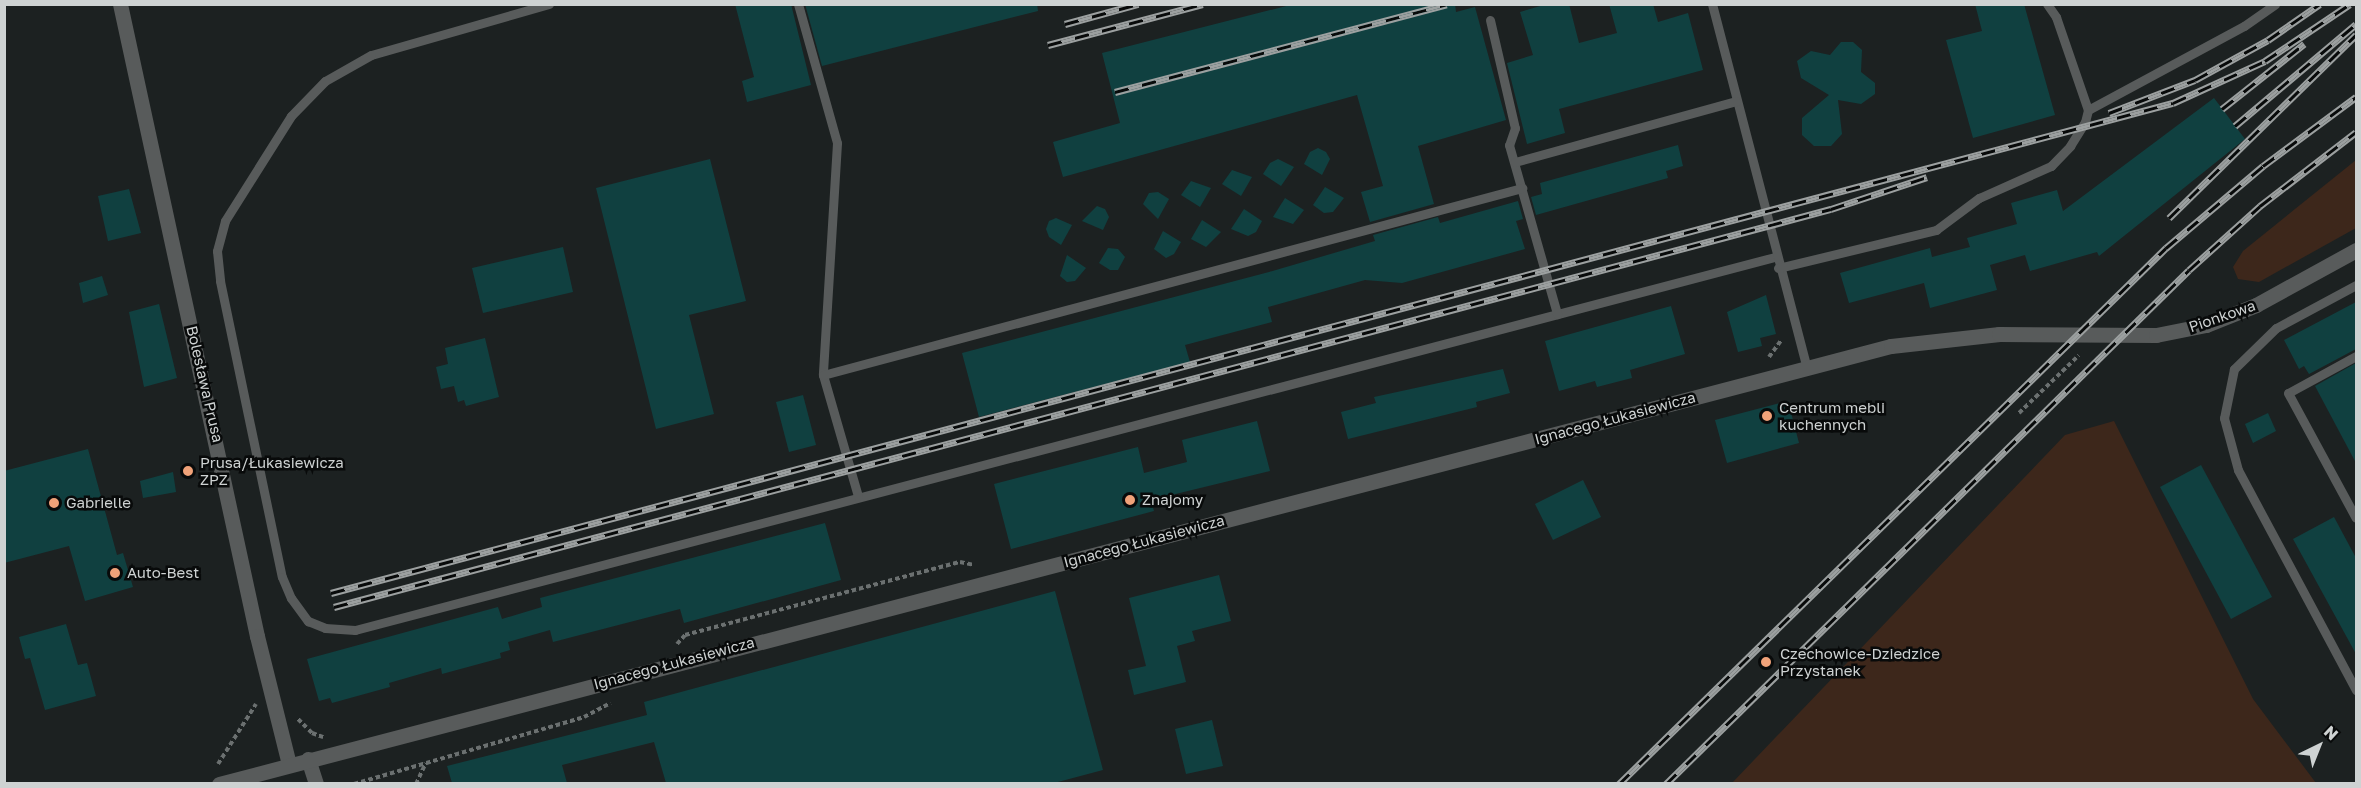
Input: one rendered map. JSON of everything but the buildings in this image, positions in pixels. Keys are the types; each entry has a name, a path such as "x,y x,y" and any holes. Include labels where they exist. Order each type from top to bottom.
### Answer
{"street":[{"name":"Bolesława Prusa","path":"120,4 270,694 289,764"},
{"name":"Pionkowa","path":"2075,336 2156,335 2206,325 2256,305 2356,250"},
{"name":"Ignacego Łukasiewicza","path":"221,783 1806,366 1891,346 1999,334 2075,336"},
{"path":"308,759 316,783"}],"lane":[{"path":"549,4 371,55 325,81 291,116 225,221 217,251 220,281 282,577 291,598 308,621 325,628 355,630 858,496 1775,257"},
{"path":"798,4 837,143 823,375 858,496"},
{"path":"1712,4 1775,257 1806,366"},
{"path":"1778,268 1936,230 1979,198 2051,166 2070,146 2085,122 2088,110 2056,17 2047,4"},
{"path":"2088,110 2244,26 2275,4"},
{"path":"1490,20 1515,128 1509,145 1557,314"},
{"path":"1515,162 1736,101"},
{"path":"823,375 1522,188"},
{"path":"2356,285 2276,328 2234,369 2224,418 2238,471 2356,690"},
{"path":"2356,356 2288,393 2356,518"}],"path":[{"path":"2019,412 2100,334"},
{"path":"221,783 217,765 260,697 270,694"},
{"path":"416,783 427,762"}],"shaded area":[{"path":"2356,160 2356,228 2259,282 2238,279 2233,267 2243,251"},
{"path":"2114,421 2253,699 2316,783 1732,783 2065,435"}],"railway":[{"path":"1065,24 1138,4"},
{"path":"1048,45 1203,4"},
{"path":"1115,92 1447,4"},
{"path":"2109,113 2195,80 2268,40 2320,4"},
{"path":"331,593 2173,103 2265,61 2350,4"},
{"path":"2235,126 2356,24"},
{"path":"2169,218 2356,35"},
{"path":"2222,109 2304,44"},
{"path":"1619,784 2166,248 2263,166 2356,97"},
{"path":"1666,784 2189,270 2260,206 2356,132"},
{"path":"334,607 1831,209 1927,177"}],"place":[{"name":"Centrum mebli kuchennych","path":"1767,416"},
{"name":"Prusa/Łukasiewicza ZPZ","path":"188,471"},
{"name":"Znajomy","path":"1130,500"},
{"name":"Gabrielle","path":"54,503"},
{"name":"Auto-Best","path":"115,573"},
{"name":"Czechowice-Dziedzice Przystanek","path":"1766,662"}]}
